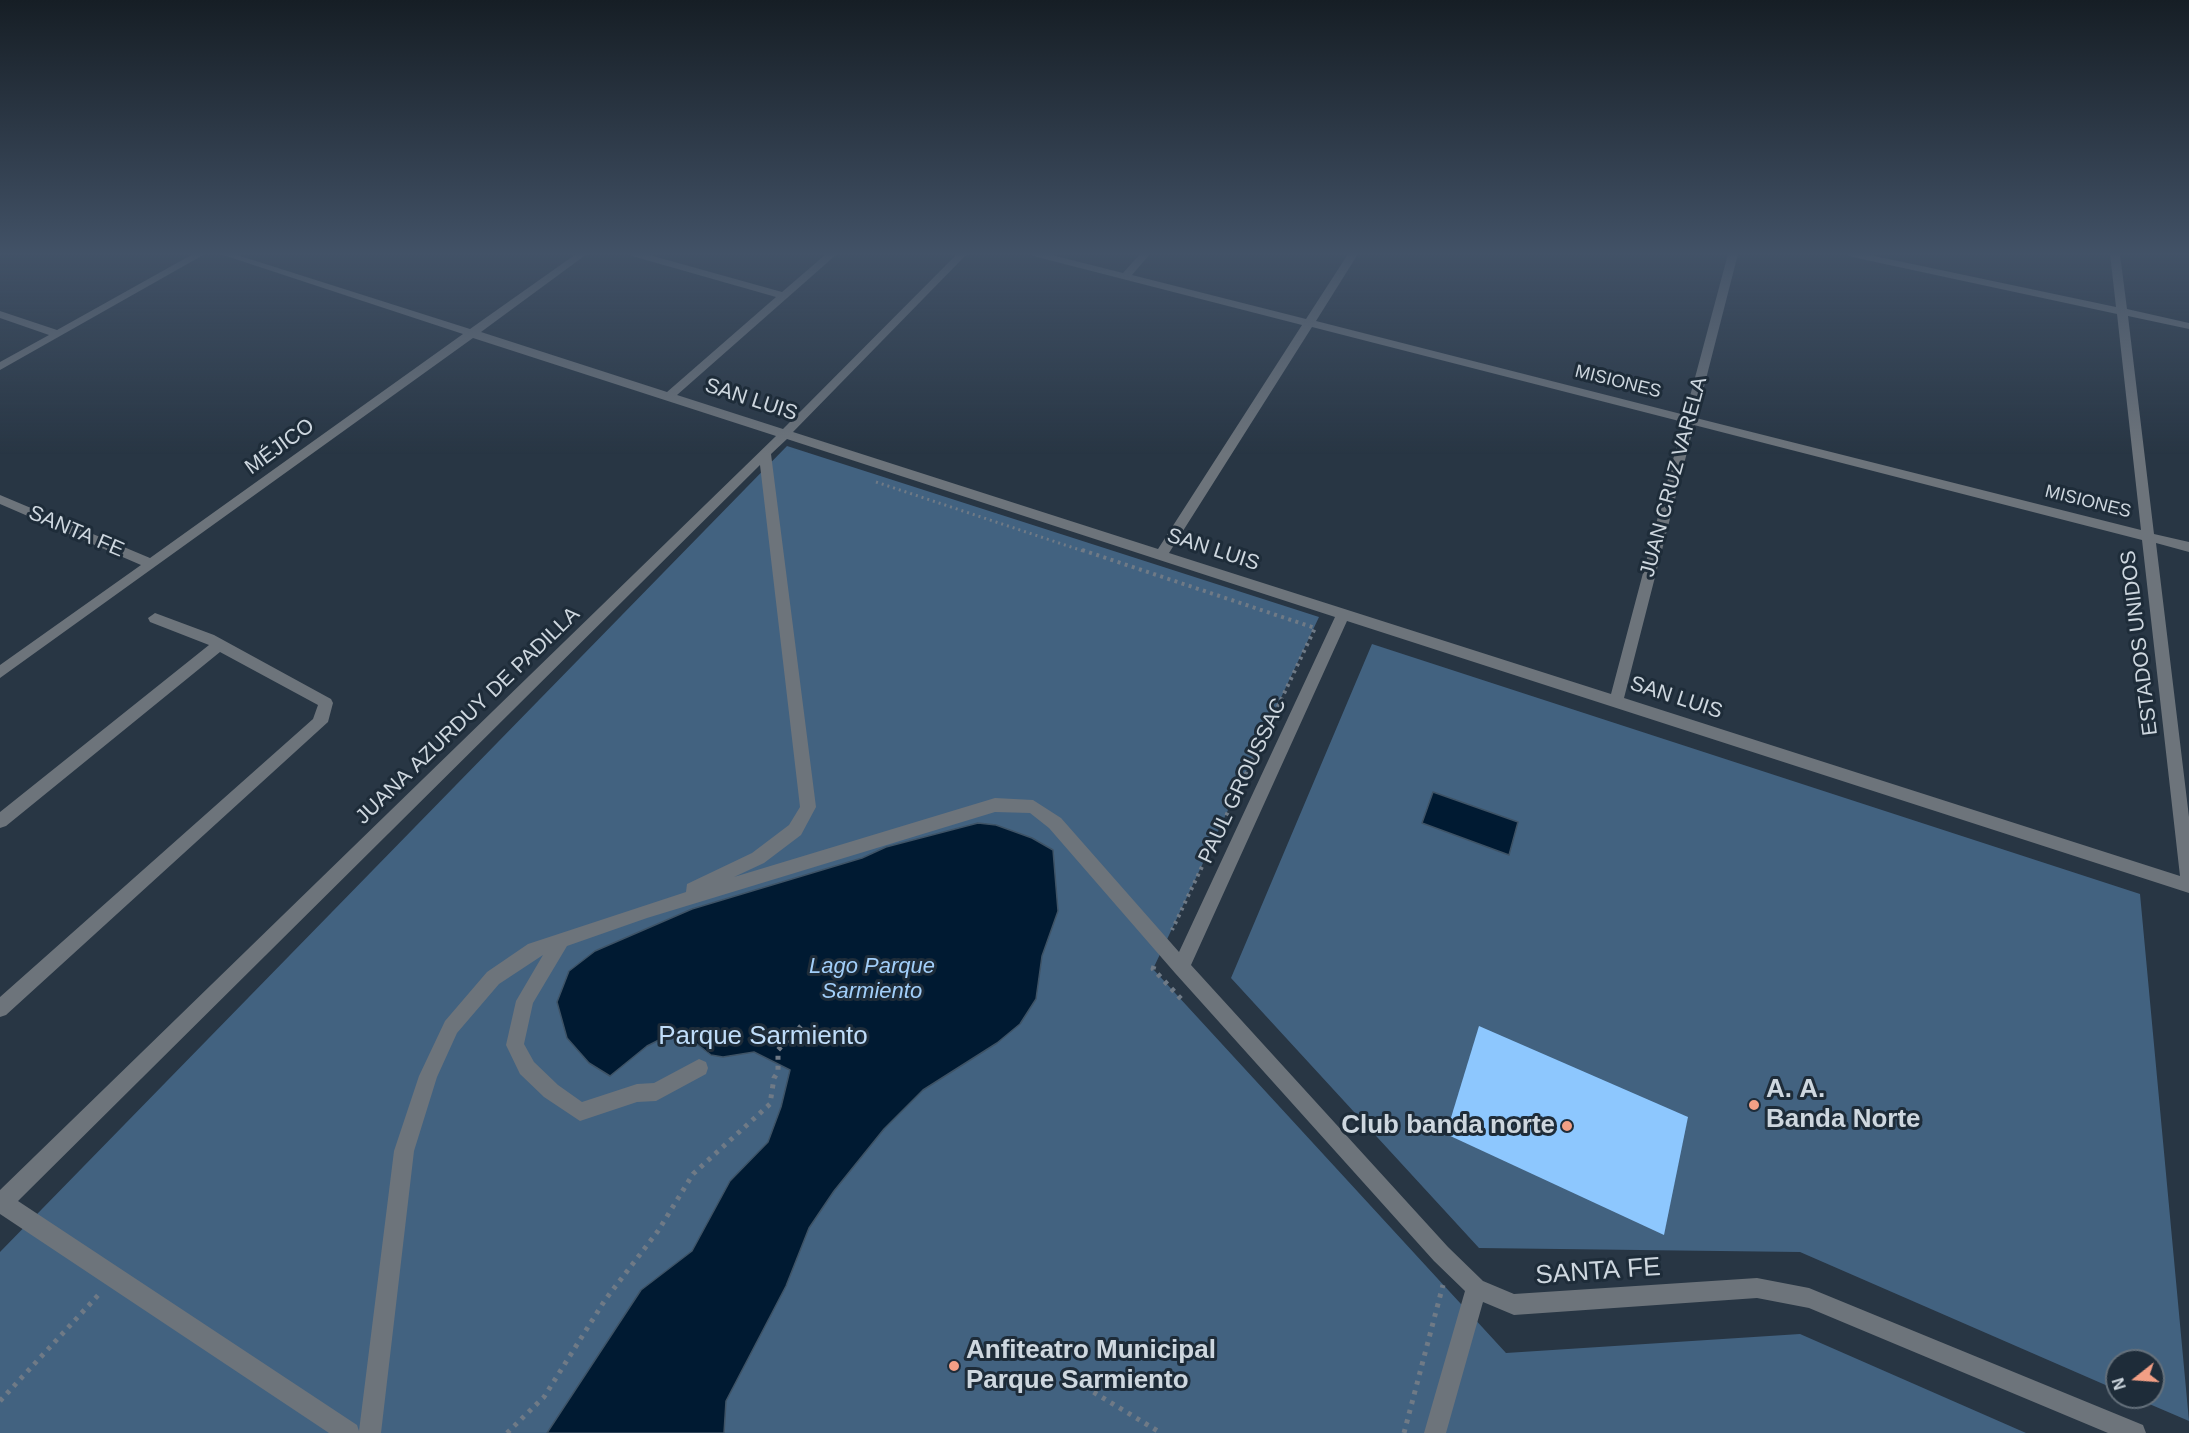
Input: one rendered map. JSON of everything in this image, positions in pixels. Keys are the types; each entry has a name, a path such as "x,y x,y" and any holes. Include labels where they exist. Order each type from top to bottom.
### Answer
{"street":[{"path":"20,321 58,334"},
{"path":"0,367 81,321"},
{"name":"SAN LUIS","path":"434,321 2189,886"},
{"name":"MÉJICO","path":"0,673 489,321"},
{"path":"670,395 755,321"},
{"name":"JUANA AZURDUY DE PADILLA","path":"1,1203 785,434 896,321"},
{"path":"1161,555 1310,321"},
{"name":"MISIONES","path":"1310,321 2189,547"},
{"name":"JUAN CRUZ VARELA","path":"1616,701 1715,321"},
{"name":"ESTADOS UNIDOS","path":"2123,321 2189,886"},
{"path":"2164,321 2189,326"},
{"path":"370,1433 404,1151 428,1076 450,1027 493,978 534,950 647,911 758,858 795,830 808,807 765,453"},
{"name":"SANTA FE","path":"0,499 151,564"},
{"name":"PAUL GROUSSAC","path":"1181,967 1343,614"},
{"path":"0,1009 320,722 326,703 219,645 155,618"},
{"path":"0,821 219,645"},
{"name":"SANTA FE","path":"647,911 985,808 1033,807 1055,823 1181,967 1441,1254 1476,1288 1514,1305 1757,1288 1809,1298 2135,1433"},
{"path":"561,940 525,1001 515,1045 526,1068 551,1091 580,1112 637,1093 656,1092 699,1068"},
{"path":"1,1203 349,1433"},
{"path":"1435,1433 1476,1288"}],"path":[{"path":"507,1433 544,1397 605,1300 658,1231 693,1174 770,1104 774,1078 778,1072 778,1050 801,1026"},
{"path":"0,1401 115,1277"},
{"path":"1085,1387 1161,1433"}],"green space":[{"name":"Parque Sarmiento","path":"787,446 1319,617 1153,969 1506,1353 1800,1334 2026,1433 0,1433 0,1252"},
{"name":"A. A. Banda Norte","path":"1372,644 2140,894 2189,1421 2161,1409 2165,1409 2165,1349 2105,1349 2105,1385 1800,1252 1479,1248 1231,978"}],"water":[{"path":"1433,792 1518,822 1509,855 1422,823"},
{"name":"Lago Parque Sarmiento","path":"978,823 996,825 1032,838 1053,850 1058,911 1042,956 1036,999 1020,1024 997,1043 923,1090 884,1129 834,1191 809,1228 786,1286 726,1401 724,1433 547,1433 641,1290 692,1251 730,1181 768,1142 781,1107 790,1070 754,1052 723,1057 711,1055 688,1037 671,1034 647,1046 610,1076 589,1063 567,1038 557,1002 569,971 595,951 692,909 862,858 886,847"}],"building":[{"name":"Club banda norte","path":"1479,1026 1688,1117 1664,1235 1446,1134"}],"place":[{"name":"A. A. Banda Norte","path":"1754,1105"},
{"name":"Club banda norte","path":"1567,1126"},
{"name":"Anfiteatro Municipal Parque Sarmiento","path":"954,1366"}]}
